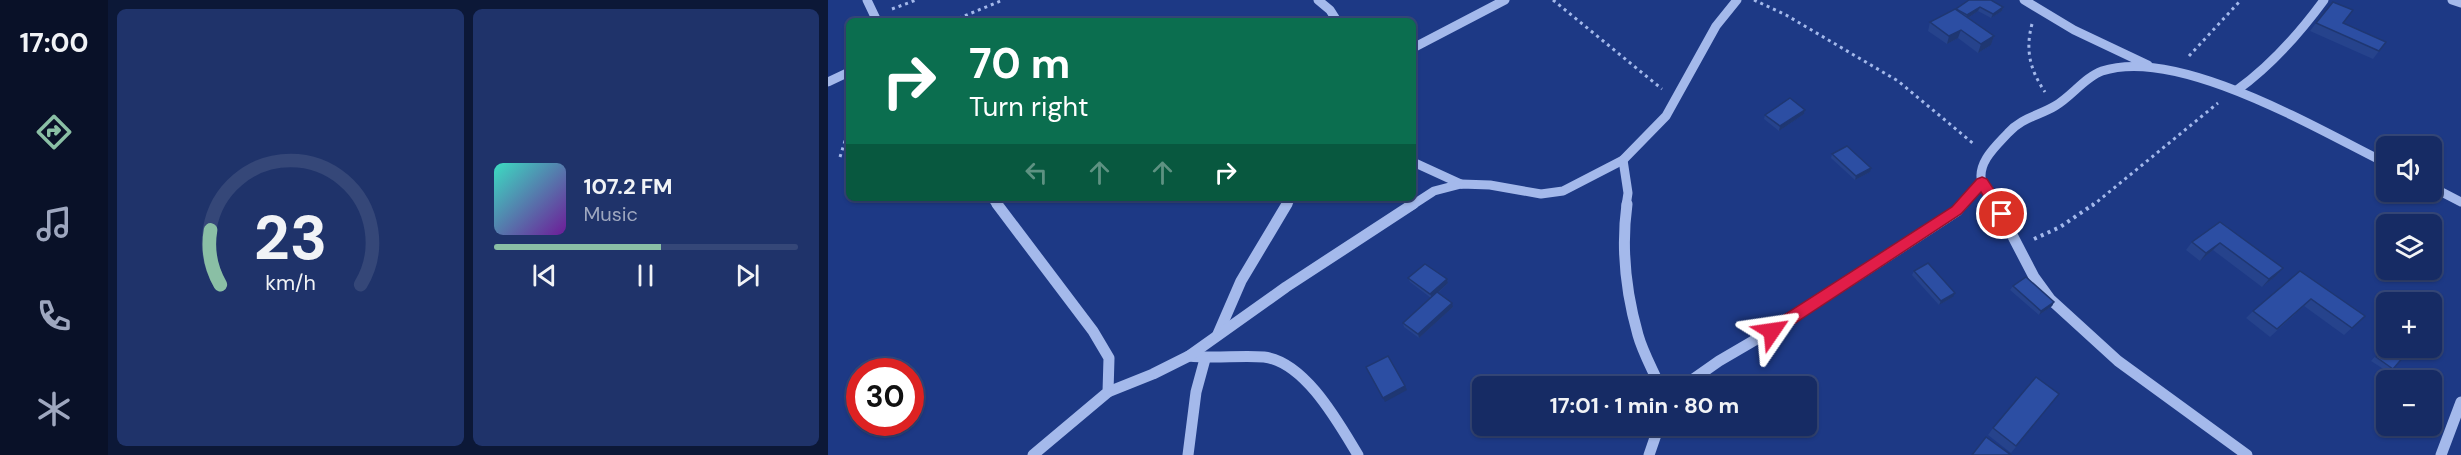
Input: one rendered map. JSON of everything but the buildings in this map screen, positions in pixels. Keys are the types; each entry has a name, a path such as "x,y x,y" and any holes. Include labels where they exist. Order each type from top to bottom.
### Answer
{"street":[{"path":"867,0 876,18"},
{"path":"1318,0 1330,10 1335,18"},
{"path":"1416,46 1504,0"},
{"path":"2024,0 2074,30 2154,68"},
{"path":"2237,90 2252,80 2278,56 2324,0"},
{"path":"2452,0 2461,3"},
{"path":"1033,455 1108,392 1189,356 1218,334 1434,191 1461,184 1490,185 1541,194 1563,191 1623,160 1648,137 1677,100 1730,2"},
{"path":"2247,455 2118,361 2050,299 2034,277 2008,225 1982,182 1982,169 1988,155 2017,123 2055,106 2085,82 2110,68 2125,66 2178,71 2237,90 2376,158"},
{"path":"828,82 846,73"},
{"path":"1623,160 1628,193 1623,235 1625,266 1638,336 1655,376"},
{"path":"1416,163 1461,184"},
{"path":"1698,376 1791,319 1957,211 1982,182"},
{"path":"2442,192 2461,202"},
{"path":"994,201 1087,322 1109,358 1108,392"},
{"path":"1218,334 1229,301 1247,266 1289,201"},
{"path":"1189,356 1205,359 1273,359 1288,366 1339,423 1358,455"},
{"path":"1188,455 1196,392 1205,359"},
{"path":"2441,455 2461,402"},
{"path":"1649,455 1656,436"}],"path":[{"path":"876,18 915,0"},
{"path":"959,18 1003,0"},
{"path":"1553,0 1677,100"},
{"path":"1753,0 1786,15 1898,81 1988,155"},
{"path":"2178,71 2241,0"},
{"path":"2036,7 2027,38 2029,63 2039,84 2055,106"},
{"path":"2017,246 2043,235 2096,201 2157,154 2201,115 2237,90"},
{"path":"840,157 846,138"}],"route":[{"path":"1772,331 1957,211 1982,182 2002,214"}]}
